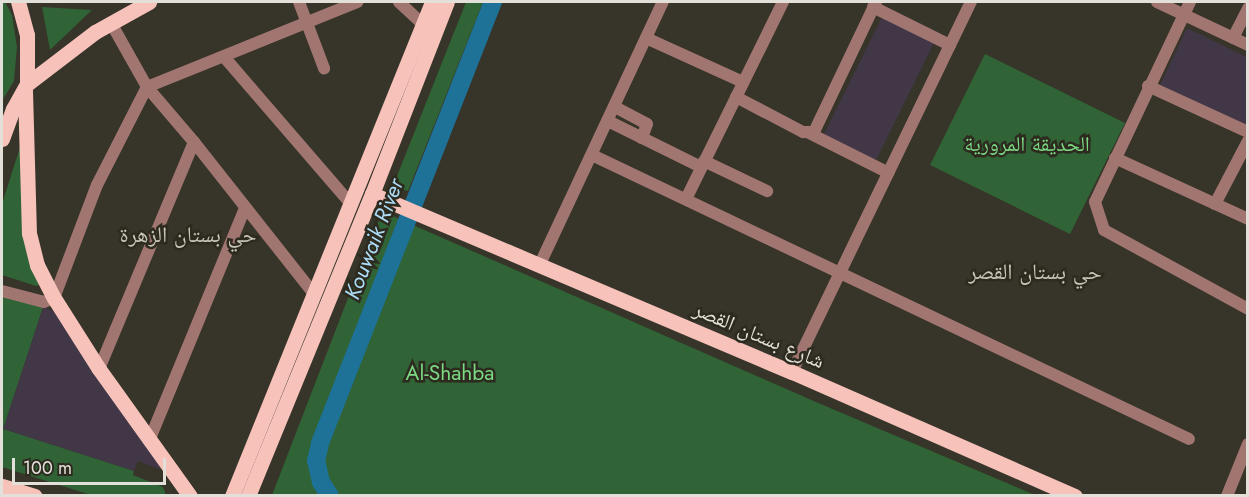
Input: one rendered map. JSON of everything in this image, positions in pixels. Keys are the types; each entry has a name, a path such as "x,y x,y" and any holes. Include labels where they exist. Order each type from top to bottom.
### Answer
{"main road":[{"path":"18,2 27,35 29,233 37,266 54,298 99,369 182,492"},
{"path":"2,139 7,111 26,88 95,32 149,2"},
{"path":"232,495 432,2"},
{"path":"248,495 372,194 447,2"},
{"name":"شارع بستان القصر","path":"372,194 1075,495"},
{"path":"2,486 34,495"}],"street":[{"path":"299,2 324,68"},
{"path":"2,291 44,302 54,298 97,185 147,87 225,58 357,2"},
{"path":"399,2 424,25"},
{"path":"540,264 663,2"},
{"path":"686,199 783,2"},
{"path":"792,372 971,2"},
{"path":"1157,2 1248,45"},
{"path":"1190,2 1148,86 1095,202 1104,230 1247,309"},
{"path":"809,134 814,132 875,4 950,45"},
{"path":"1233,38 1248,8"},
{"path":"111,23 147,87 194,142 314,294"},
{"path":"646,38 743,82"},
{"path":"225,58 351,204"},
{"path":"1148,86 1248,132"},
{"path":"736,97 889,173"},
{"path":"615,107 646,124 642,138"},
{"path":"608,121 642,138 767,191"},
{"path":"1215,204 1248,141"},
{"path":"99,369 194,142"},
{"path":"592,155 1189,439"},
{"path":"1115,158 1248,219"},
{"path":"149,441 245,208"},
{"path":"1227,495 1248,444"}],"shaded area":[{"path":"882,17 934,43 876,160 824,134"},
{"path":"1187,28 1247,57 1247,126 1160,85"},
{"path":"43,307 56,312 162,466 159,469 138,461 134,471 3,429"}],"green space":[{"path":"2,2 5,2 12,15 17,47 14,81 2,101"},
{"path":"466,2 483,2 408,191 400,189 395,181"},
{"path":"42,7 92,10 50,50"},
{"name":"الحديقة المرورية","path":"985,54 1125,123 1070,234 930,165"},
{"path":"21,144 23,203 46,282 36,286 2,275 2,204"},
{"name":"Al-Shahba","path":"388,214 816,402 1035,495 272,495 377,223"},
{"path":"2,293 43,307 3,429 134,471 133,475 163,487 166,495 91,495 2,467"}],"waterway":[{"name":"Kouwaik River","path":"330,496 321,482 316,461 320,443 493,2"}],"district":[{"name":"حي بستان الزهرة","path":"188,235"},
{"name":"حي بستان القصر","path":"1035,272"}]}
